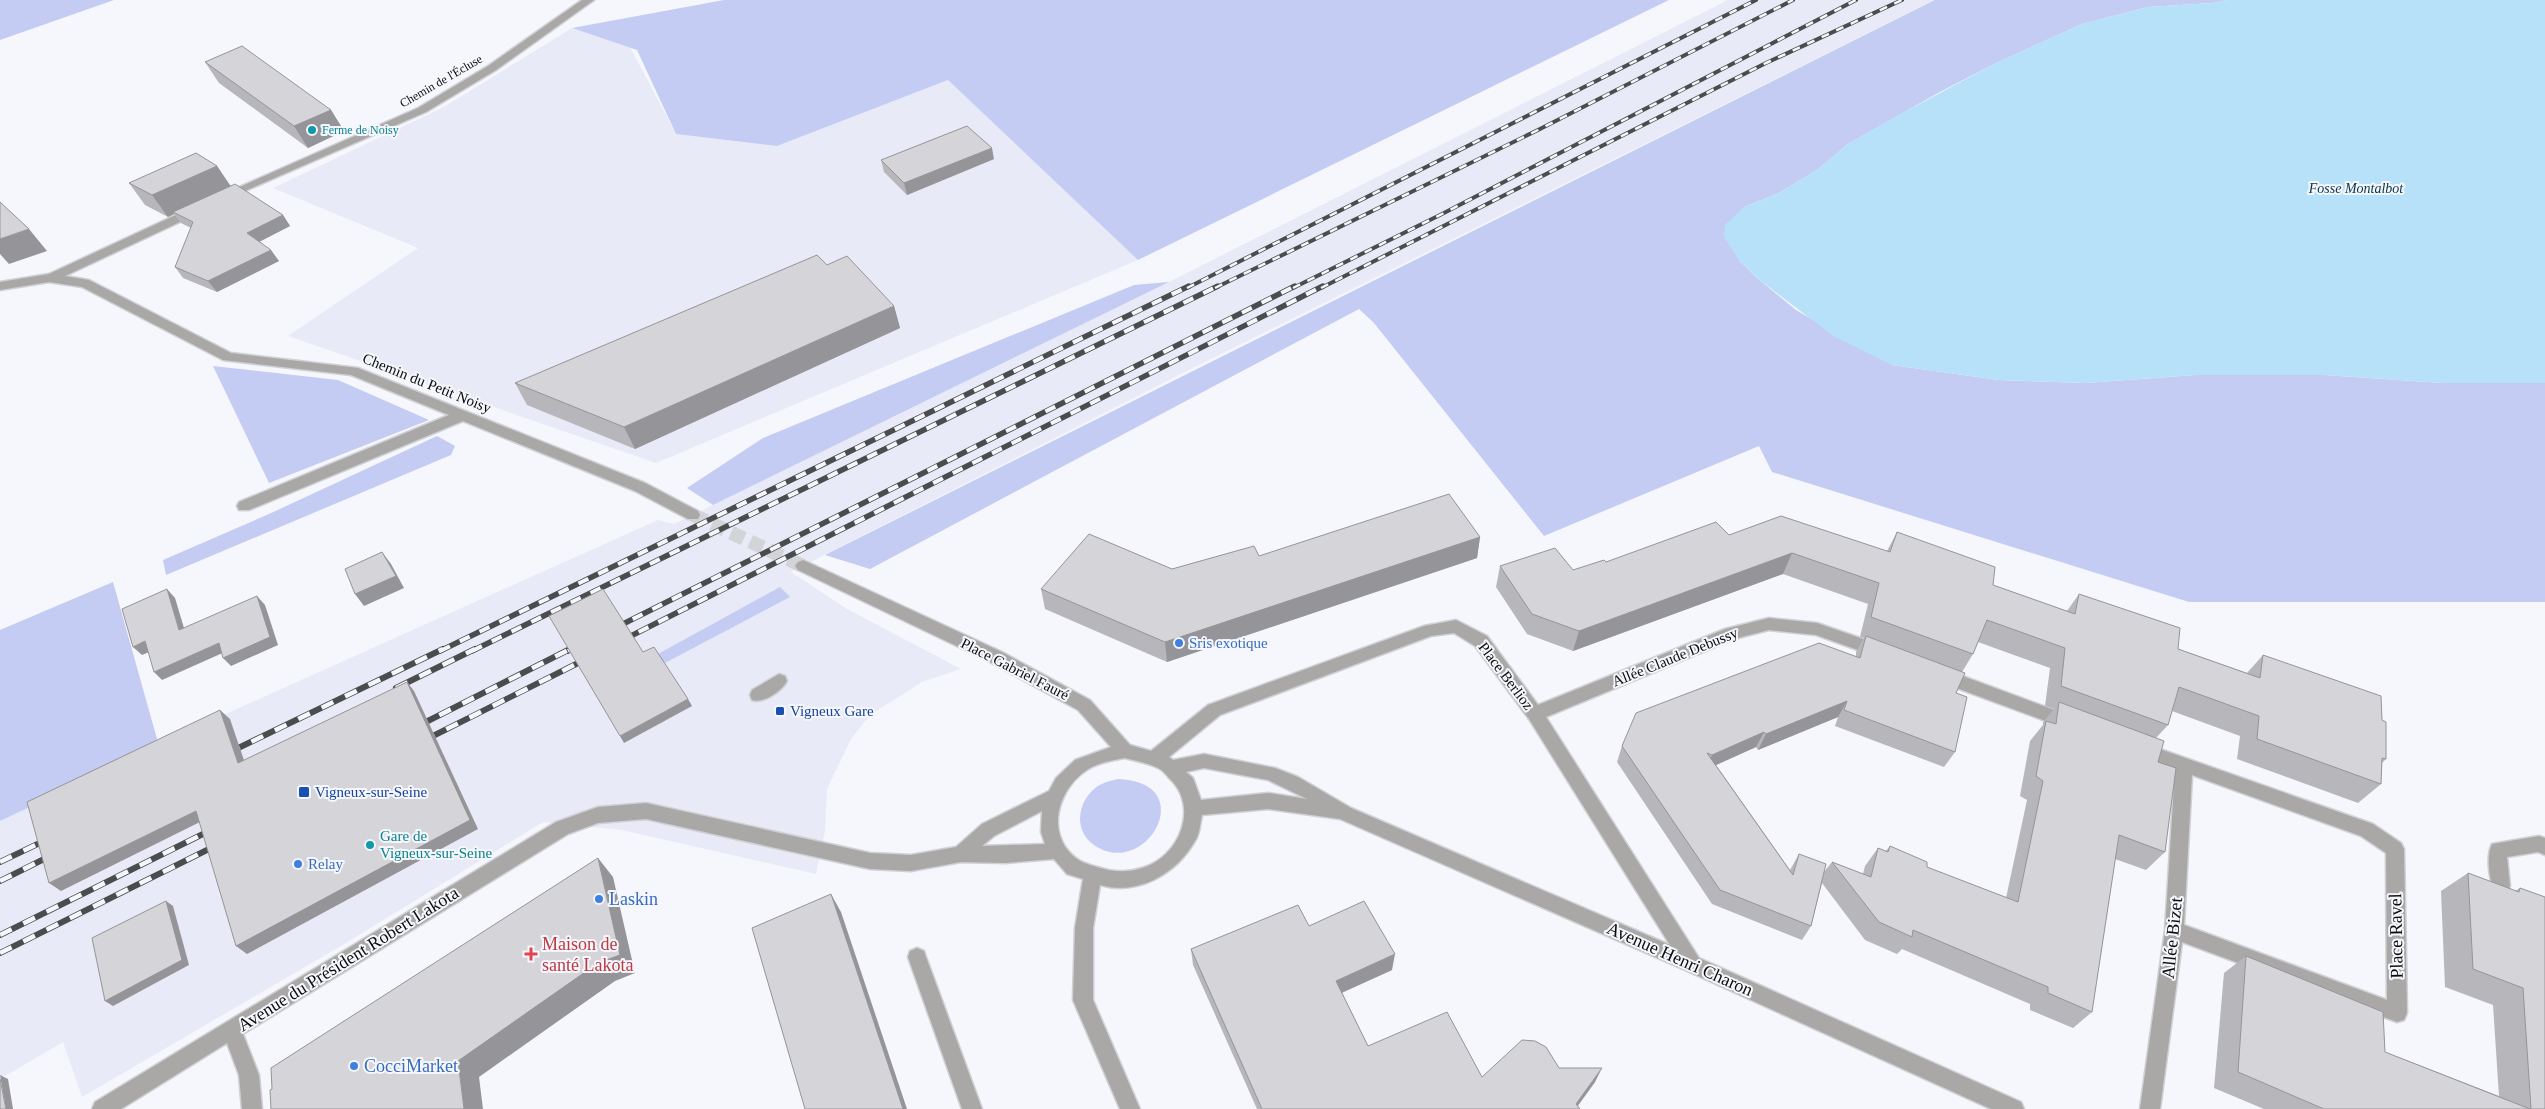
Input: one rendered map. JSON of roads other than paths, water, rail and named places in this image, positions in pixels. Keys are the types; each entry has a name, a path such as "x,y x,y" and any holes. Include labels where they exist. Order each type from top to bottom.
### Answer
{"street":[{"name":"Chemin de l'Écluse","path":"49,278 213,202 422,110 492,68 589,0"},
{"name":"Chemin du Petit Noisy","path":"0,286 49,278 85,283 228,357 353,370 640,487 692,515"},
{"path":"244,506 462,415"},
{"name":"Place Gabriel Fauré","path":"803,566 996,657 1084,705 1125,751"},
{"name":"Allée Claude Debussy","path":"1535,714 1731,633 1769,624 1817,628 1899,660"},
{"name":"Place Berlioz","path":"1156,757 1214,710 1430,630 1456,626 1481,641 1535,714 1692,964"},
{"path":"1927,670 2083,728"},
{"path":"758,695 779,681"},
{"path":"2129,745 2184,766"},
{"path":"1125,751 1156,757 1173,767 1189,785 1195,808 1194,827 1186,845 1173,861 1155,872 1134,880 1113,882 1092,878 1071,867 1057,851 1049,834 1048,815 1054,797 1065,778 1082,764 1102,756 1125,751"},
{"name":"Avenue Henri Charon","path":"1173,767 1204,761 1269,773 1292,782 1345,813 1692,964 2014,1109"},
{"name":"Place Ravel","path":"2174,930 2397,1013 2395,849 2367,830 2184,766"},
{"name":"Allée Bizet","path":"2150,1109 2174,930 2184,766"},
{"path":"961,854 988,830 1054,797"},
{"name":"Avenue Henri Charon","path":"1195,808 1268,801 1345,813"},
{"name":"Avenue du Président Robert Lakota","path":"102,1109 562,828 598,815 646,811 870,861 911,862 961,854 1005,855 1057,851"},
{"path":"2501,886 2498,850 2539,844 2545,847"},
{"path":"1092,878 1084,928 1083,1000 1130,1109"},
{"path":"917,957 972,1109"},
{"path":"232,1030 248,1075 252,1109"}],"water":[{"name":"Fosse Montalbot","path":"2228,0 2545,0 2545,383 2443,383 2325,375 2195,375 2086,383 1999,380 1892,365 1835,337 1757,278 1739,260 1724,237 1725,225 1744,207 1779,193 1817,170 1848,144 1994,64 2082,24 2148,7 2213,3"}],"tunnel":[{"path":"693,515 803,566"}],"railway":[{"path":"1187,288 1756,0"},
{"path":"1215,288 1538,130 1793,0"},
{"path":"1293,288 1442,214 1856,0"},
{"path":"1321,288 1766,63 1902,0"},
{"path":"440,651 1189,286"},
{"path":"472,651 1218,286"},
{"path":"613,629 1295,286"},
{"path":"619,642 1323,286"},
{"path":"568,651 581,644"},
{"path":"228,753 443,649"},
{"path":"396,688 475,649"},
{"path":"416,727 570,649"},
{"path":"423,741 588,658"},
{"path":"0,935 215,828"},
{"path":"0,862 50,838"},
{"path":"0,953 219,844"},
{"path":"0,881 54,854"}],"place":[{"name":"Ferme de Noisy","path":"312,130"},
{"name":"Sris exotique","path":"1179,643"},
{"name":"Vigneux Gare","path":"780,711"},
{"name":"Vigneux-sur-Seine","path":"304,792"},
{"name":"Gare de Vigneux-sur-Seine","path":"370,845"},
{"name":"Relay","path":"298,864"},
{"name":"Laskin","path":"599,899"},
{"name":"Maison de santé Lakota","path":"531,954"},
{"name":"CocciMarket","path":"354,1066"}]}
